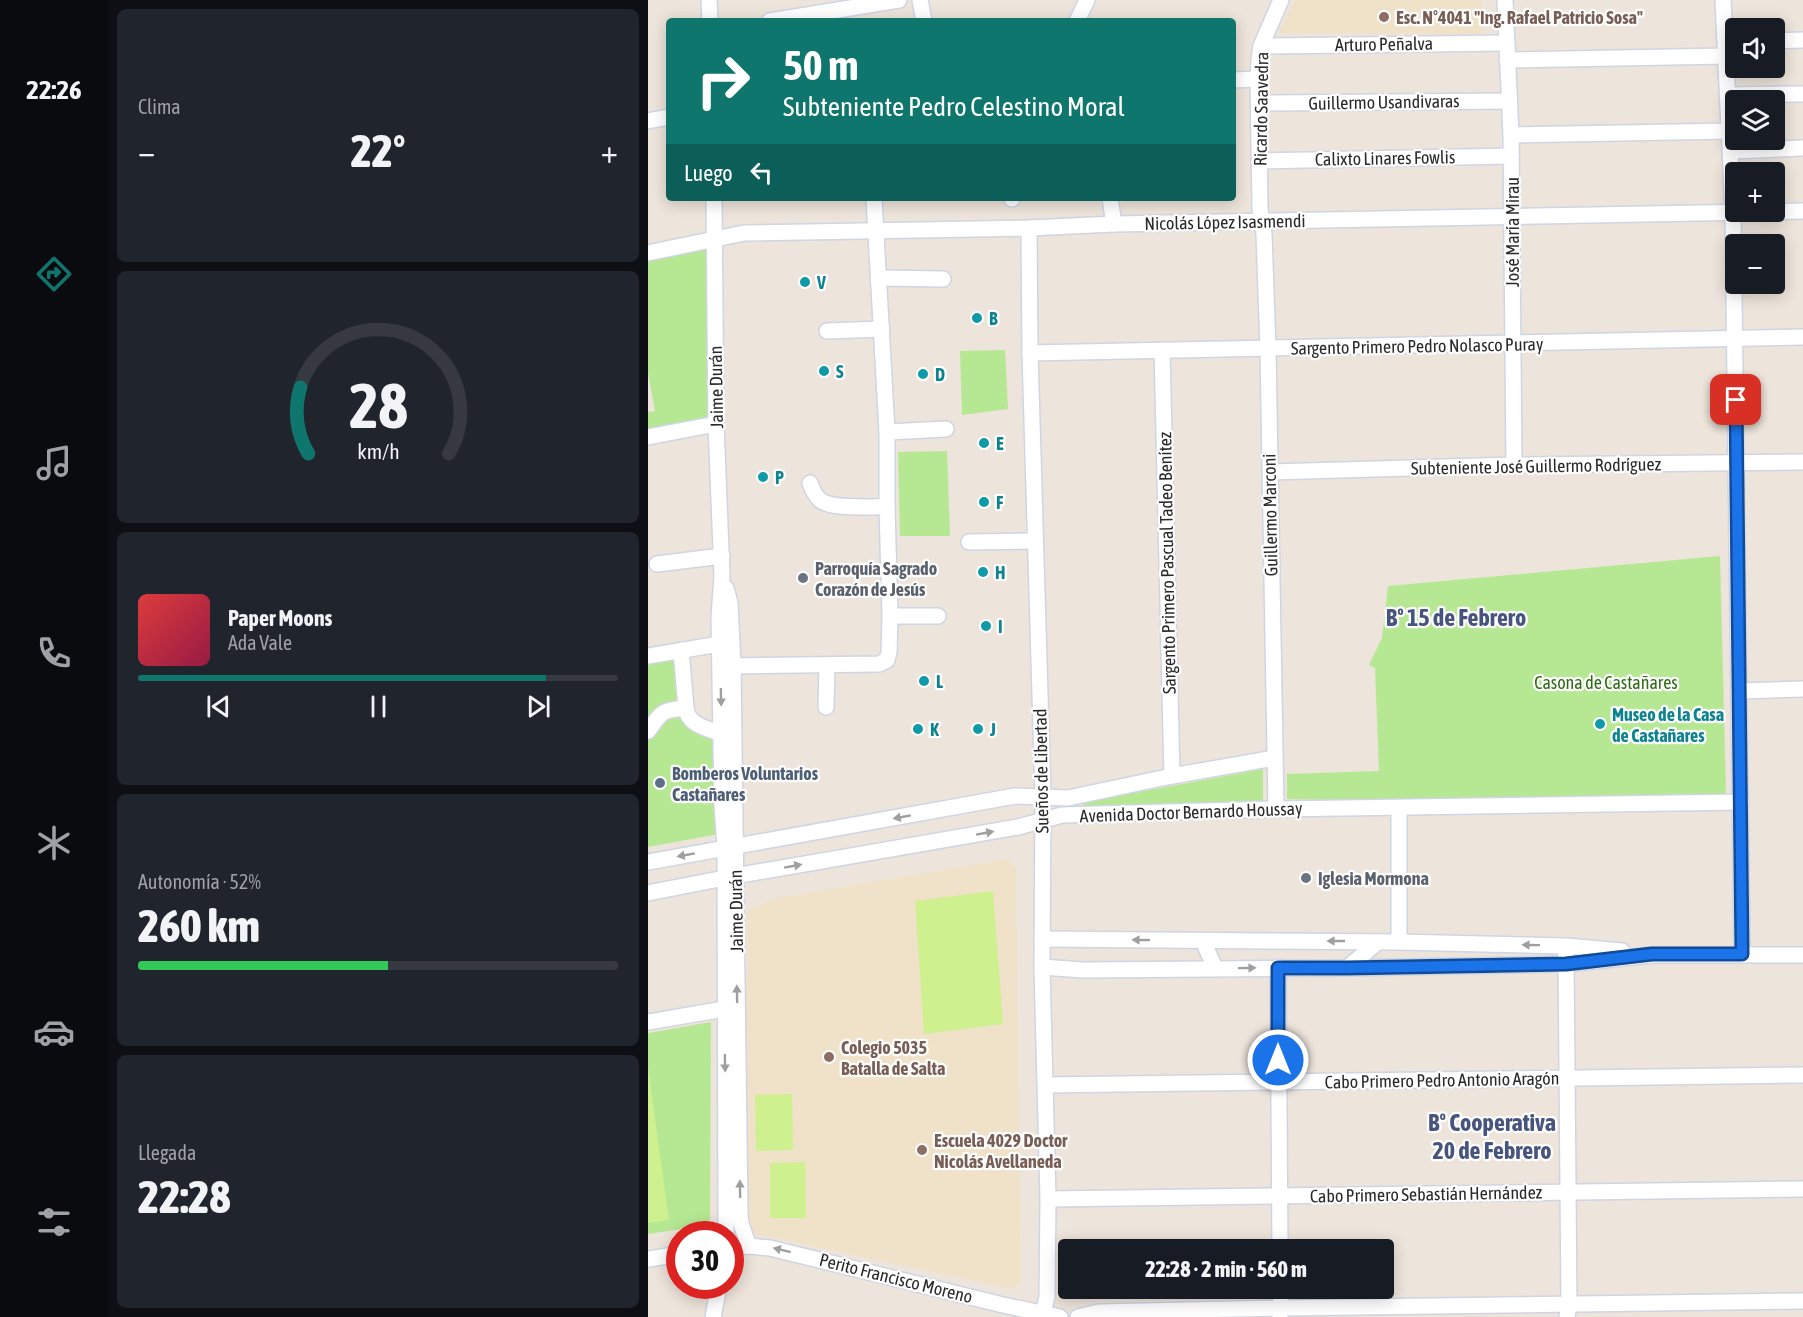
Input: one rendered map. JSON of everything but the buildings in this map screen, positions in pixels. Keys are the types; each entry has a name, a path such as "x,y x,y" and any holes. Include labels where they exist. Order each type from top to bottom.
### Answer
{"street":[{"path":"709,0 710,18"},
{"path":"805,18 828,16 899,0"},
{"path":"920,0 923,18"},
{"path":"1078,18 1087,0"},
{"name":"Ricardo Saavedra","path":"1263,222 1260,209 1258,59 1261,46 1281,0"},
{"name":"José María Mirau","path":"1505,0 1511,135 1514,465"},
{"path":"1723,0 1725,19"},
{"path":"1785,41 1803,40"},
{"name":"Arturo Peñalva","path":"1261,46 1507,43"},
{"path":"1507,60 1725,47"},
{"path":"1236,80 1258,79"},
{"path":"1785,94 1803,94"},
{"name":"Guillermo Usandivaras","path":"1259,103 1509,101"},
{"path":"648,121 666,118"},
{"path":"1511,135 1725,131"},
{"path":"1732,162 1731,151 1803,148"},
{"name":"Calixto Linares Fowlis","path":"1259,160 1511,156"},
{"name":"Jaime Durán","path":"714,201 716,424 722,556 719,644 726,665 740,1214 749,1246"},
{"path":"726,665 879,664 887,660 890,652 887,432 874,201"},
{"path":"1110,201 1114,224"},
{"name":"Nicolás López Isasmendi","path":"1785,212 1803,212"},
{"name":"Nicolás López Isasmendi","path":"648,253 744,233 1725,213"},
{"name":"Guillermo Marconi","path":"1263,222 1268,349 1276,809"},
{"path":"1734,222 1742,954"},
{"name":"Sueños de Libertad","path":"1029,228 1030,353 1043,797 1042,967 1048,1199 1047,1297 1043,1313"},
{"path":"879,278 943,279"},
{"path":"827,331 882,329"},
{"name":"Sargento Primero Pedro Nolasco Puray","path":"1030,353 1803,337"},
{"name":"Sargento Primero Pascual Tadeo Benítez","path":"1161,350 1173,776"},
{"path":"648,437 716,424"},
{"path":"887,432 946,429"},
{"name":"Subteniente José Guillermo Rodríguez","path":"1270,472 1514,465 1803,462"},
{"path":"810,483 820,500 831,505 887,507"},
{"path":"969,542 1035,541"},
{"path":"657,564 722,556"},
{"name":"Jaime Durán","path":"722,576 730,603 721,734 722,804 730,847"},
{"path":"890,616 938,616"},
{"path":"648,656 719,644"},
{"path":"681,650 686,714 693,722 721,734"},
{"path":"826,707 827,666"},
{"path":"1740,691 1803,689"},
{"path":"648,731 662,712 669,709 686,708"},
{"name":"Avenida Doctor Bernardo Houssay","path":"648,862 1016,796 1068,798 1274,758"},
{"name":"Avenida Doctor Bernardo Houssay","path":"648,893 1018,827 1062,815 1276,809 1741,802"},
{"path":"1399,808 1399,942"},
{"name":"Jaime Durán","path":"726,1221 724,1009 730,877"},
{"path":"1042,939 1399,942 1566,946 1652,954 1803,955"},
{"path":"1203,941 1215,968"},
{"path":"1347,968 1378,942"},
{"path":"1566,946 1568,1311"},
{"path":"1042,967 1083,970 1566,964 1652,954"},
{"path":"1278,968 1280,1239"},
{"path":"648,1022 724,1009"},
{"name":"Cabo Primero Pedro Antonio Aragón","path":"1046,1084 1803,1076"},
{"name":"Cabo Primero Sebastián Hernández","path":"1048,1199 1803,1189"},
{"name":"Perito Francisco Moreno","path":"744,1246 770,1248 1002,1311 1043,1313 1060,1317"},
{"path":"648,1259 666,1256"},
{"path":"713,1317 716,1299"},
{"path":"1078,1317 1100,1312 1568,1311 1803,1301"}],"shaded area":[{"name":"Esc. N°4041 \"Ing. Rafael Patricio Sosa\"","path":"1295,0 1482,0 1482,34 1279,33"},
{"name":"Colegio 5035 Batalla de Salta","path":"1009,859 1016,868 1021,1281 1014,1289 755,1234 747,1224 742,980 748,979 747,911 777,898"}],"green space":[{"path":"714,240 716,420 648,435 648,412 655,411 648,373 648,253"},
{"path":"1005,350 1008,409 962,415 960,351"},
{"path":"947,451 950,536 900,536 898,452"},
{"name":"Casona de Castañares","path":"1720,556 1726,794 1384,801 1287,799 1287,774 1379,771 1375,668 1369,665 1382,638 1388,586"},
{"path":"678,651 686,708 721,734 719,834 648,847 648,657"},
{"path":"1263,769 1263,805 1081,810 1085,802"},
{"path":"993,891 1003,1024 924,1034 915,901"},
{"path":"711,1022 710,1221 666,1221 666,1231 648,1234 648,1033"},
{"path":"648,1068 669,1220 648,1223"},
{"path":"792,1094 793,1150 756,1151 755,1095"},
{"path":"805,1162 806,1218 770,1218 770,1163"}],"place":[{"name":"Esc. N°4041 \"Ing. Rafael Patricio Sosa\"","path":"1384,17"},
{"name":"V","path":"805,282"},
{"name":"B","path":"977,318"},
{"name":"S","path":"824,371"},
{"name":"D","path":"923,374"},
{"name":"E","path":"984,443"},
{"name":"P","path":"763,477"},
{"name":"F","path":"984,502"},
{"name":"H","path":"983,572"},
{"name":"Parroquía Sagrado Corazón de Jesús","path":"803,578"},
{"name":"I","path":"986,626"},
{"name":"L","path":"924,681"},
{"name":"Museo de la Casa de Castañares","path":"1600,724"},
{"name":"K","path":"918,729"},
{"name":"J","path":"978,729"},
{"name":"Bomberos Voluntarios Castañares","path":"660,783"},
{"name":"Iglesia Mormona","path":"1306,878"},
{"name":"Colegio 5035 Batalla de Salta","path":"829,1057"},
{"name":"Escuela 4029 Doctor Nicolás Avellaneda","path":"922,1150"}],"district":[{"name":"Bº 15 de Febrero","path":"1456,617"},
{"name":"Bº Cooperativa 20 de Febrero","path":"1492,1136"}],"route":[{"path":"1278,1060 1278,968 1566,964 1652,954 1742,954 1736,400"}]}
